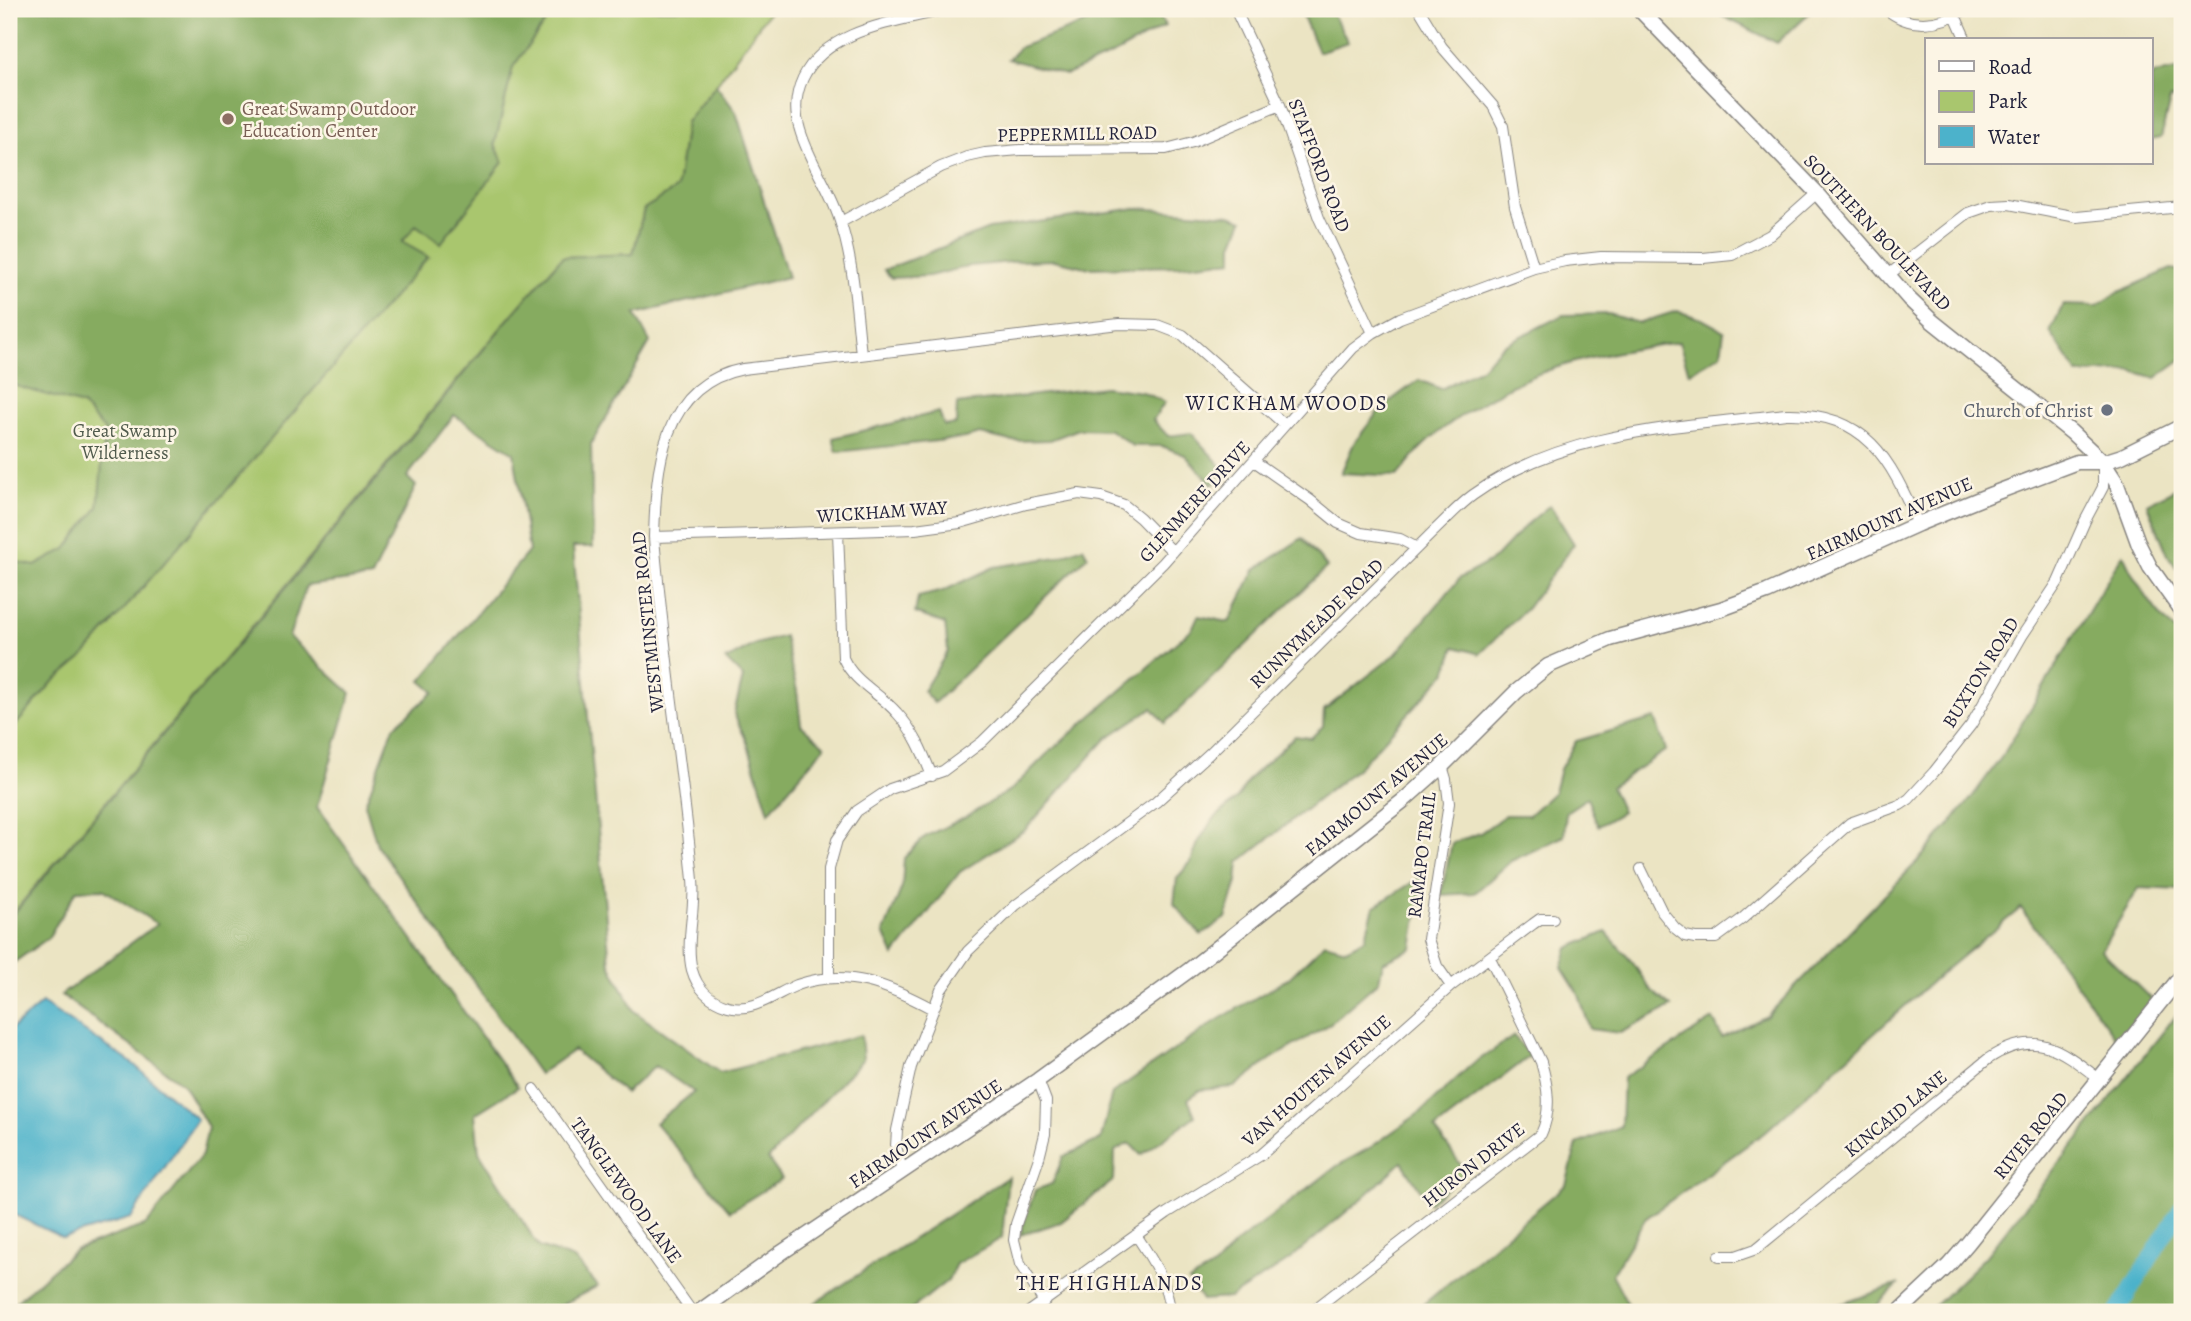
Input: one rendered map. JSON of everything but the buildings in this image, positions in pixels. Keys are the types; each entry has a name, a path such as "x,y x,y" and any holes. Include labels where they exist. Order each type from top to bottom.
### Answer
{"main road":[{"name":"SOUTHERN BOULEVARD","path":"1639,9 1817,193 1887,276 1932,321 2071,432 2103,462 2116,482 2150,567 2182,612"},
{"name":"FAIRMOUNT AVENUE","path":"699,1312 1038,1080 1188,971 1387,814 1442,766 1516,692 1548,666 1610,639 1714,611 1768,592 1918,524 2077,462 2103,462 2122,456 2182,426"},
{"name":"RIVER ROAD","path":"1899,1312 1949,1265 2182,975"}],"street":[{"path":"862,354 850,259 841,222 798,123 796,102 803,80 818,55 842,39 947,9"},
{"name":"STAFFORD ROAD","path":"1235,9 1280,105 1319,218 1373,333"},
{"path":"1419,9 1442,47 1493,106 1503,126 1515,207 1534,268"},
{"path":"1886,9 1908,22 1925,24 1966,9"},
{"path":"1955,15 1965,38"},
{"name":"PEPPERMILL ROAD","path":"841,222 941,167 967,157 1020,150 1166,149 1193,142 1280,105"},
{"name":"GLENMERE DRIVE","path":"829,978 828,885 832,852 849,820 868,801 890,789 943,771 982,742 1173,552 1353,348 1400,318 1534,268 1601,257 1703,258 1732,255 1770,235 1817,193"},
{"path":"1887,276 1968,213 1991,205 2009,204 2077,217 2182,207"},
{"name":"WESTMINSTER ROAD","path":"933,1009 886,985 856,978 829,978 795,986 753,1006 734,1007 706,994 695,977 691,959 694,883 654,537 655,495 662,455 679,409 690,395 714,377 727,372 862,354 1144,323 1170,330 1193,342 1285,425"},
{"name":"RUNNYMEADE ROAD","path":"902,1171 896,1146 897,1130 911,1067 941,990 979,939 1016,905 1156,802 1209,754 1471,496 1493,482 1564,449 1625,433 1786,414 1815,415 1859,433 1875,446 1895,472 1918,524"},
{"path":"1254,461 1338,523 1361,533 1400,539 1417,548"},
{"name":"BUXTON ROAD","path":"1641,869 1662,912 1675,928 1685,936 1716,938 1742,919 1850,822 1900,805 1909,799 1971,725 2022,636 2058,582 2103,487 2103,462"},
{"name":"WICKHAM WAY","path":"654,537 940,526 1026,504 1079,494 1101,497 1124,505 1173,552"},
{"path":"838,532 843,658 852,675 882,698 909,727 932,776"},
{"name":"RAMAPO TRAIL","path":"1442,766 1449,803 1428,939 1437,966 1451,986"},
{"name":"VAN HOUTEN AVENUE","path":"1029,1312 1167,1213 1243,1167 1276,1143 1451,986 1540,919 1553,919"},
{"name":"HURON DRIVE","path":"1311,1312 1535,1140 1545,1124 1548,1101 1541,1062 1490,958"},
{"name":"KINCAID LANE","path":"1719,1255 1736,1255 1756,1249 1988,1059 2009,1046 2031,1043 2053,1047 2099,1079"},
{"path":"1038,1080 1046,1101 1045,1134 1016,1224 1014,1240 1020,1264 1044,1302"},
{"name":"TANGLEWOOD LANE","path":"534,1089 692,1312"},
{"path":"1136,1235 1158,1270 1168,1296 1170,1312"}],"green space":[{"name":"Great Swamp Wilderness","path":"9,9 771,9 686,122 677,188 644,209 633,254 562,257 9,918","holes":["495,144 503,162 440,242 416,225 401,242 428,257 98,263"]},
{"name":"Great Swamp Wilderness","path":"9,9 555,9 513,67 495,144 503,162 441,243 416,225 402,242 428,257 83,657 51,684 9,733 9,560 35,566 66,549 98,507 105,431 82,405 9,384 12,287 9,279"},
{"path":"1109,9 1157,9 1165,26 1116,53 1066,75 1008,59 1020,47 1088,22"},
{"path":"1300,9 1330,9 1348,42 1318,52"},
{"path":"1708,9 1809,9 1809,13 1777,43"},
{"path":"2182,69 2182,101 2170,99 2161,138 2152,140 2152,76"},
{"path":"716,85 736,112 788,277 635,314 650,342 591,444 593,547 573,547 610,964 634,1011 720,1073 861,1035 863,1059 768,1159 782,1179 730,1211 655,1123 694,1092 655,1066 625,1093 574,1050 539,1074 377,845 365,804 394,727 434,692 421,681 529,551 514,453 454,415 407,477 416,486 372,577 306,586 289,637 351,693 317,807 518,1087 475,1114 479,1152 539,1247 574,1259 598,1286 548,1312 9,1312 9,1308 75,1250 146,1225 202,1155 208,1127 183,1084 61,995 157,924 103,889 77,890 48,938 9,966 9,919 562,257 633,254 644,209 677,188 686,122"},
{"path":"1137,208 1230,215 1243,220 1233,244 1233,260 1178,266 1089,268 1055,260 1021,261 970,266 929,276 891,278 884,270 989,229"},
{"path":"2171,269 2182,271 2182,359 2156,378 2132,371 2078,374 2050,332 2063,305 2097,306 2119,292"},
{"path":"1677,311 1702,319 1724,331 1721,354 1689,373 1679,342 1607,354 1555,368 1510,387 1463,414 1425,444 1397,476 1341,473 1354,443 1382,407 1419,380 1441,389 1481,368 1503,345 1563,315 1609,314 1639,323"},
{"path":"1105,387 1142,392 1165,402 1153,420 1168,436 1191,433 1224,469 1213,485 1185,455 1162,446 1133,446 1110,430 1079,429 1050,440 1011,441 980,434 837,452 833,438 939,412 944,426 956,424 957,404"},
{"path":"2182,485 2182,576 2168,555 2147,504"},
{"path":"1550,505 1574,544 1527,608 1480,654 1455,647 1446,673 1359,767 1239,862 1237,882 1226,918 1201,935 1174,904 1177,878 1191,862 1198,843 1211,822 1238,797 1249,779 1295,736 1311,738 1323,726 1324,710 1396,654 1460,578 1493,560 1525,526"},
{"path":"1302,538 1327,567 1165,723 1152,708 1107,738 1025,830 960,872 894,956 884,932 902,887 904,858 926,836 966,817 1012,789 1046,755 1192,629 1198,616 1229,622 1255,570"},
{"path":"1083,547 1088,556 934,703 923,691 948,651 945,624 915,613 918,597 943,591 994,567 1057,557"},
{"path":"2123,554 2148,599 2182,638 2182,890 2139,888 2101,950 2153,1001 2117,1040 2021,908 1937,977 1764,1133 1645,1219 1612,1274 1632,1312 1414,1312 1566,1185 1577,1144 1621,1126 1623,1078 1713,1019 1722,1038 1767,1016 1917,862 1966,805 2003,755"},
{"path":"784,636 797,691 801,725 825,746 769,812 747,742 734,714 743,677 726,660 756,644"},
{"path":"1655,718 1666,750 1611,787 1622,812 1598,826 1587,798 1566,812 1564,836 1511,861 1475,893 1441,895 1452,843 1480,833 1506,815 1529,815 1554,792 1560,769 1576,741"},
{"path":"1424,875 1412,948 1383,962 1379,981 1327,1026 1271,1059 1234,1087 1200,1090 1188,1099 1195,1116 1141,1155 1129,1143 1115,1151 1114,1180 1061,1222 1020,1235 1035,1190 1052,1184 1063,1157 1101,1139 1112,1093 1216,1021 1289,978 1325,943 1346,949 1365,939 1374,907"},
{"path":"1606,932 1633,963 1650,989 1671,1007 1620,1033 1590,1029 1579,995 1562,968 1568,948"},
{"path":"2182,1008 2182,1312 1928,1312 1985,1257"},
{"path":"1514,1036 1530,1056 1435,1129 1466,1172 1429,1203 1402,1162 1289,1260 1230,1298 1202,1300 1189,1281 1215,1266 1234,1245 1337,1166 1371,1147 1422,1111 1470,1066"},
{"path":"1008,1177 1002,1238 956,1264 948,1280 908,1312 801,1312"},
{"path":"1899,1284 1870,1312 1818,1312"}],"water":[{"path":"42,1003 132,1063 197,1119 131,1218 63,1238 9,1212 9,1031"}],"waterway":[{"path":"2117,1312 2182,1207"}],"place":[{"name":"Great Swamp Outdoor Education Center","path":"228,119"},
{"name":"Church of Christ","path":"2107,410"}],"district":[{"name":"WICKHAM WOODS","path":"1287,403"},
{"name":"THE HIGHLANDS","path":"1110,1283"}]}
